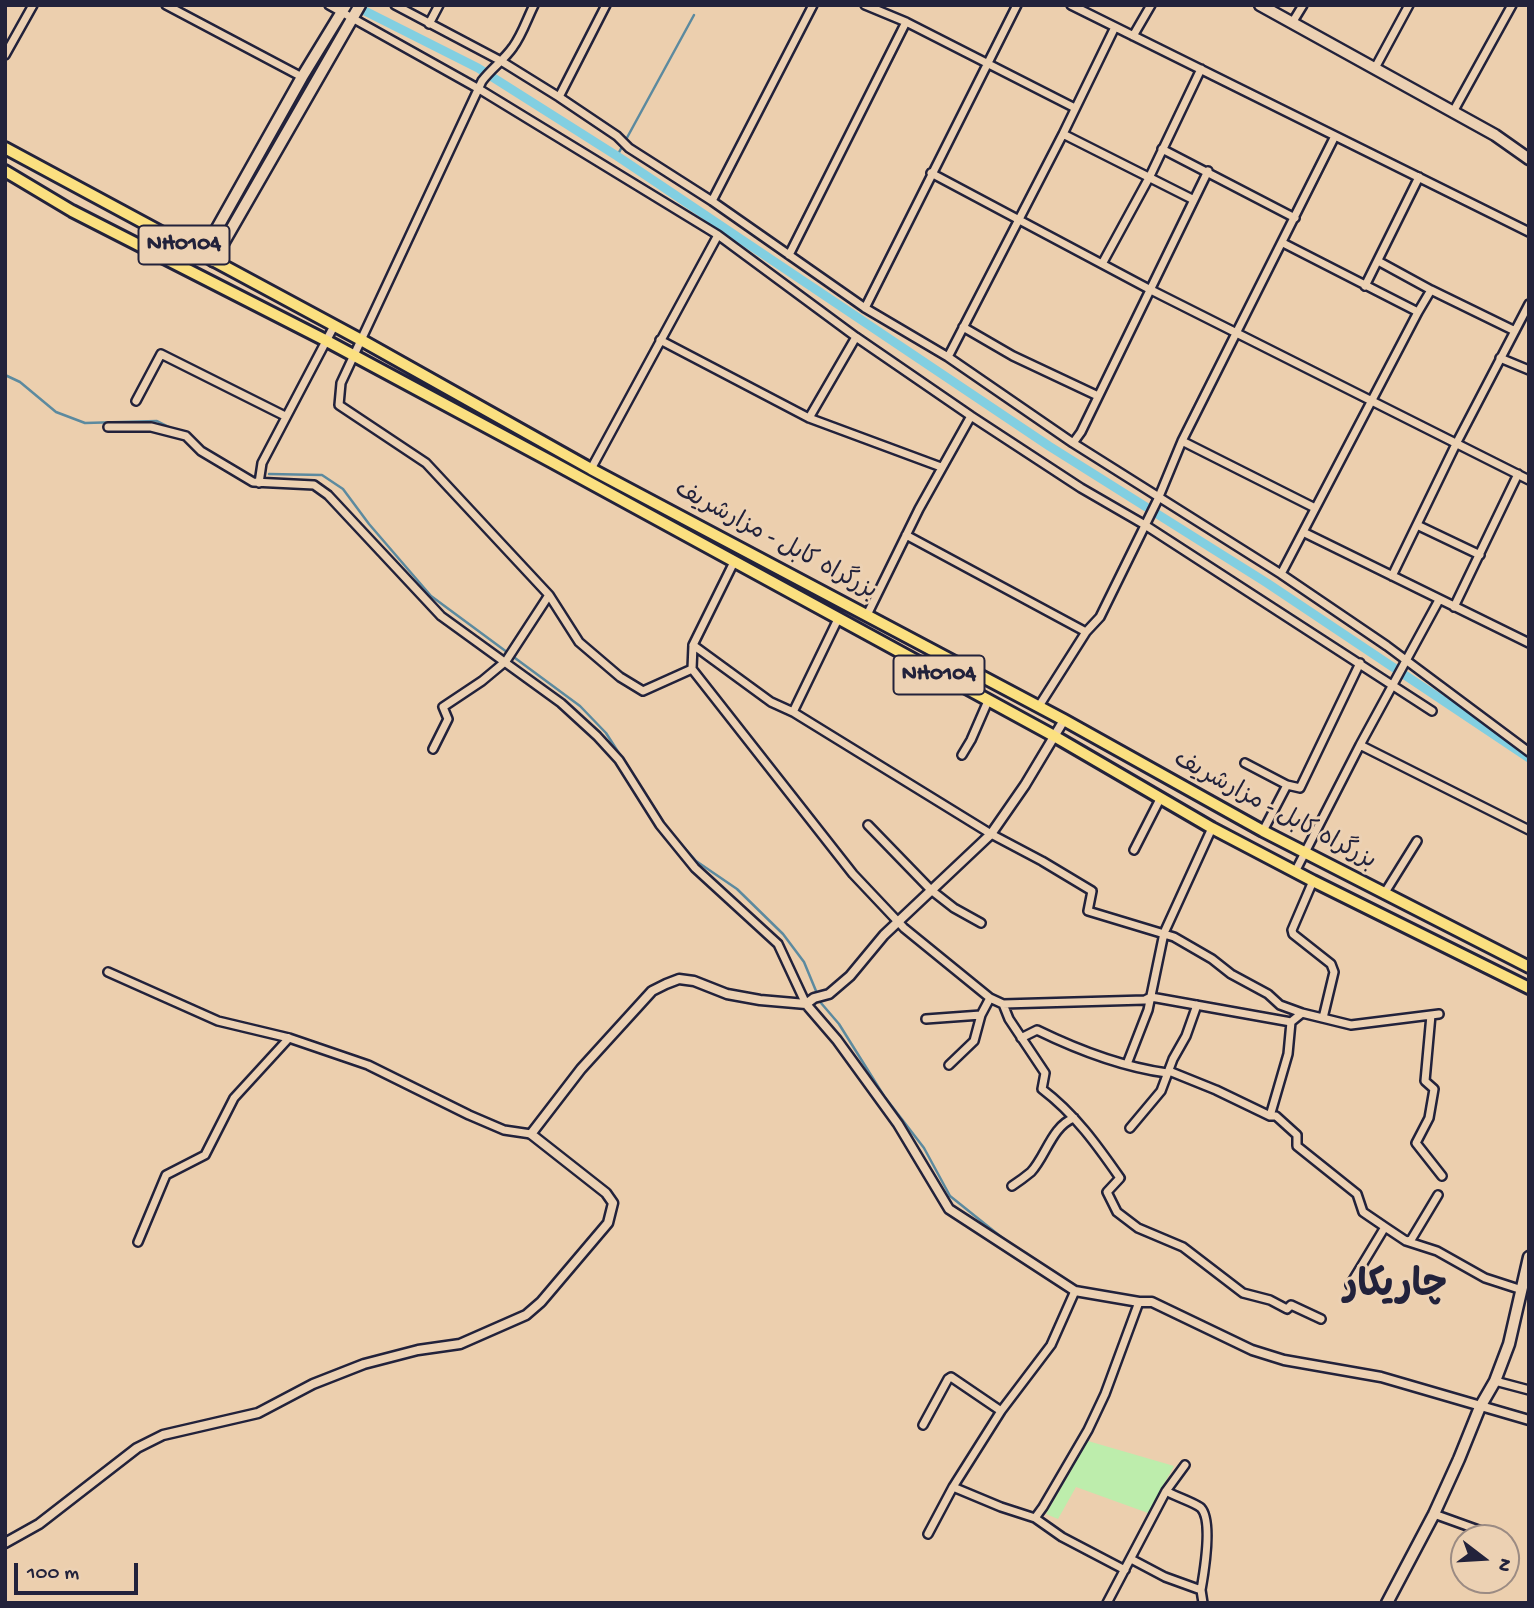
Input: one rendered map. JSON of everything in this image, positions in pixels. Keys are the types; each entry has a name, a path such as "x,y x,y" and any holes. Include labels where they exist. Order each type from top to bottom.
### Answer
{"highway":[{"name":"بزرگراه کابل - مزارشریف","path":"5,148 363,341 591,469 1064,720 1263,831 1529,967"},
{"name":"بزرگراه کابل - مزارشریف","path":"5,171 72,211 326,340 1054,736 1212,828 1312,881 1529,988"}],"main road":[{"path":"1260,5 1495,135 1529,159"},
{"path":"208,258 302,76 344,9"},
{"path":"208,258 357,12"},
{"path":"1387,1603 1434,1514 1480,1407 1495,1381 1509,1344 1529,1257"}],"street":[{"path":"5,55 33,5"},
{"path":"166,5 302,76"},
{"path":"329,5 357,12 481,85 718,235 856,337 971,416 1360,663 1395,682 1432,711"},
{"path":"395,5 559,97 617,136 629,148 712,201 865,308 948,357 1156,502 1281,574 1387,646 1405,666 1528,749"},
{"path":"429,24 439,5"},
{"path":"534,5 514,46 481,85 341,383 339,405 426,463 549,595 579,642 620,677 643,691 692,669"},
{"path":"559,97 606,5"},
{"path":"712,201 813,5"},
{"path":"865,5 906,22 1075,108"},
{"path":"865,308 1017,5"},
{"path":"1071,5 1529,232"},
{"path":"1133,36 1151,5"},
{"path":"1292,23 1303,5"},
{"path":"1375,68 1409,5"},
{"path":"1453,112 1512,5"},
{"path":"789,254 906,22"},
{"path":"948,357 1115,27"},
{"path":"1102,264 1150,176 1201,69"},
{"path":"1063,134 1194,200"},
{"path":"1038,706 1086,632 1100,617 1156,502 1182,441 1335,136"},
{"path":"1162,149 1295,218"},
{"path":"1073,443 1208,171"},
{"path":"931,173 1149,289 1529,480"},
{"path":"1365,286 1419,177"},
{"path":"591,469 718,235"},
{"path":"1283,243 1418,312"},
{"path":"1378,261 1515,331"},
{"path":"1281,574 1431,290"},
{"path":"1392,576 1456,444 1529,304"},
{"path":"259,483 262,463 334,326"},
{"path":"963,327 1013,356 1098,396"},
{"path":"809,418 856,337"},
{"path":"660,340 809,418 941,467"},
{"path":"136,401 161,354 285,416"},
{"path":"1500,358 1529,370"},
{"path":"867,615 941,467 971,416"},
{"path":"108,427 151,427 186,436 201,451 253,482 314,485 328,495 441,615 508,657 581,720 619,760 660,825 695,868 778,944 806,1004 837,1040 898,1124 949,1209 1074,1291 1152,1302 1252,1350 1284,1360 1381,1377 1529,1420"},
{"path":"1182,441 1315,508"},
{"path":"1454,607 1518,474"},
{"path":"1417,525 1480,555"},
{"path":"1303,531 1529,643"},
{"path":"906,535 1086,632"},
{"path":"734,562 693,645 692,669 853,874 899,922 990,998 1003,1004 1145,1000 1151,997 1291,1022"},
{"path":"433,749 448,719 443,707 482,681 508,657 549,595"},
{"path":"1295,872 1439,600"},
{"path":"793,712 838,619"},
{"path":"693,645 771,702 793,712 990,834 1092,891 1088,911 1164,933 1212,959 1231,974 1268,994 1280,1005 1302,1013 1351,1025 1435,1014 1425,1081 1434,1089 1429,1118 1416,1143 1442,1176"},
{"path":"1245,762 1287,785 1300,788 1360,663"},
{"path":"962,755 988,701"},
{"path":"531,1134 581,1069 652,990 679,979 694,981 738,996 806,1004 814,998 829,994 850,976 884,935 990,834 1025,785 1064,720"},
{"path":"1360,745 1529,830"},
{"path":"1263,831 1287,785"},
{"path":"1134,850 1160,799"},
{"path":"868,825 931,890 954,908 981,923"},
{"path":"1127,1064 1151,997 1164,933 1212,828"},
{"path":"1384,894 1417,841"},
{"path":"1312,881 1293,934 1331,964 1334,972 1323,1018"},
{"path":"5,1542 38,1524 137,1448 163,1435 258,1413 313,1384 364,1364 418,1350 460,1345 526,1315 541,1302 608,1223 613,1203 606,1193 531,1134 504,1130 368,1065 289,1038 218,1021 108,972"},
{"path":"950,1065 974,1041 981,1015 990,998"},
{"path":"1003,1004 1009,1019 1045,1073 1042,1089 1060,1103 1097,1144 1120,1178 1107,1192 1117,1212 1138,1228 1183,1247 1243,1293 1270,1300 1287,1309 1291,1305 1321,1319"},
{"path":"1130,1128 1161,1091 1197,1005"},
{"path":"1270,1116 1288,1054 1291,1022 1302,1013"},
{"path":"926,1019 981,1015"},
{"path":"1021,1038 1037,1030 1077,1049 1127,1064 1168,1072 1216,1090 1270,1116 1276,1116 1297,1135 1297,1146 1357,1194 1363,1212 1406,1241 1437,1251 1485,1278 1522,1290"},
{"path":"138,1242 166,1175 205,1155 234,1098 289,1038"},
{"path":"1012,1186 1031,1172 1057,1132 1074,1118"},
{"path":"1406,1241 1412,1240 1438,1195"},
{"path":"1350,1285 1385,1227"},
{"path":"928,1534 953,1487 1001,1411 1051,1345 1074,1291"},
{"path":"1035,1518 1044,1507 1094,1418 1139,1302"},
{"path":"923,1425 951,1377 1001,1411"},
{"path":"1495,1381 1529,1390"},
{"path":"1107,1603 1166,1491 1185,1465"},
{"path":"953,1487 1035,1518 1062,1537 1125,1570"},
{"path":"1166,1491 1200,1507 1206,1517 1201,1590 1203,1603"},
{"path":"1434,1514 1462,1524"},
{"path":"1131,1559 1165,1577 1201,1590"}],"green space":[{"path":"1088,1441 1174,1466 1148,1513 1076,1487 1058,1519 1046,1514"}],"waterway":[{"path":"353,5 478,68 617,156 1049,446 1267,583 1529,758"},
{"path":"617,156 694,15"},
{"path":"5,375 20,382 56,412 85,423 157,421 175,430"},
{"path":"269,474 322,475 343,489 369,524 431,596 580,706 606,733 667,828 696,861 737,889 783,934 804,962 821,1003 839,1024 884,1096 924,1148 950,1196 1010,1244"},
{"path":"1241,1341 1264,1350"},
{"path":"1440,1390 1470,1398"},
{"path":"1490,1404 1529,1415"}],"district":[{"name":"چاریکار","path":"1395,1289"}]}
